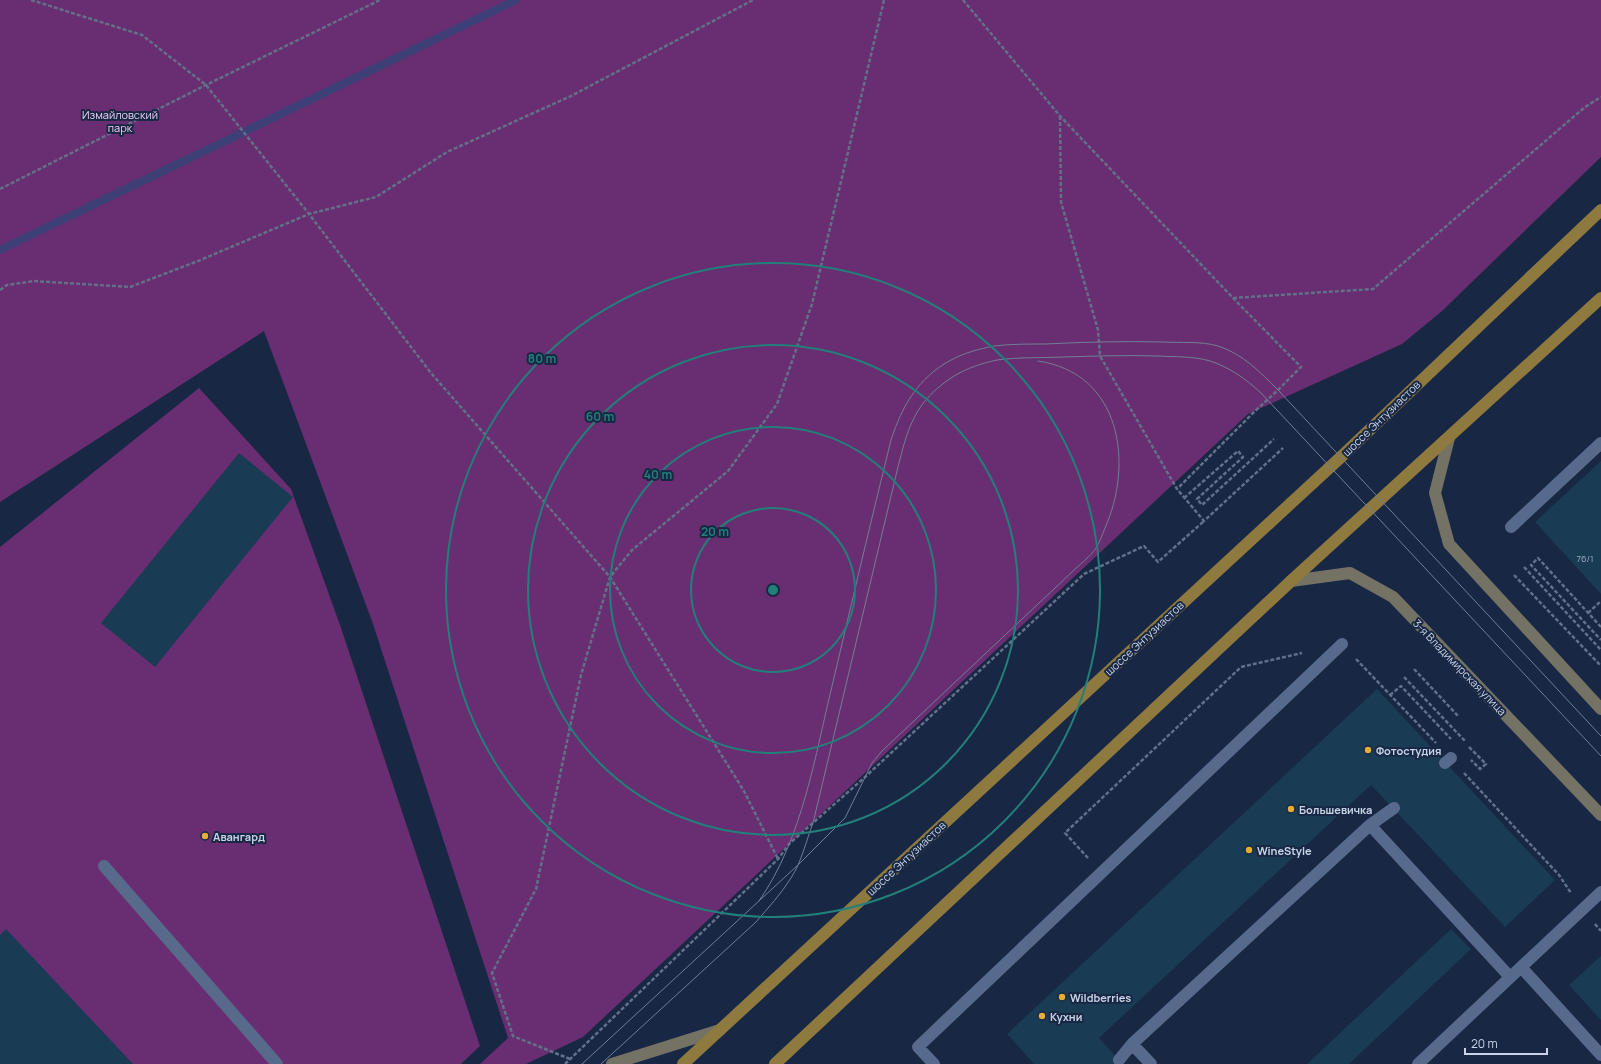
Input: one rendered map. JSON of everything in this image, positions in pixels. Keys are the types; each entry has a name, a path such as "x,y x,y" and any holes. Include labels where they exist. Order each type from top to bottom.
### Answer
{"main road":[{"name":"шоссе Энтузиастов","path":"684,1064 1331,466 1601,210"},
{"path":"775,1064 1291,581 1601,298"}],"street":[{"path":"1448,438 1435,493 1449,544 1601,710"},
{"name":"3-я Владимирская улица","path":"1291,581 1350,573 1393,597 1601,815"},
{"path":"612,1064 720,1030"}],"lane":[{"path":"1511,527 1601,444"},
{"path":"934,1064 918,1047 1342,644"},
{"path":"1119,1060 1132,1044 1370,825 1394,808"},
{"path":"1370,825 1510,977"},
{"path":"104,866 277,1064"},
{"path":"1418,1064 1601,892"},
{"path":"1521,967 1601,1055"},
{"path":"1132,1044 1151,1064"}],"path":[{"path":"31,0 142,35 206,85 309,214 431,374 610,577 744,791 778,859"},
{"path":"0,189 206,85 380,0"},
{"path":"0,290 7,285 34,281 130,287 198,261 309,214 376,197 447,152 569,97 753,0"},
{"path":"570,1058 513,1036 492,973 536,889 581,675 610,577 632,550 728,471 777,404 812,304 884,0"},
{"path":"963,0 1060,116 1300,367 1177,489"},
{"path":"1233,298 1373,289 1585,107 1601,97"},
{"path":"1060,116 1061,202 1098,330 1100,356 1177,489 1204,521"},
{"path":"1184,498 1238,451 1243,457 1197,499 1202,505 1274,439"},
{"path":"565,1064 778,859 789,844 864,778 1084,574 1144,546 1158,562 1283,448"},
{"path":"1601,627 1538,558 1531,565 1601,640"},
{"path":"1524,567 1601,650"},
{"path":"1514,576 1601,666"},
{"path":"1588,613 1601,602"},
{"path":"1342,644 1448,760 1559,875 1582,910 1601,931"},
{"path":"1102,872 1064,832 1241,667 1303,653"},
{"path":"1414,669 1459,717"},
{"path":"1404,677 1486,764 1480,769 1470,758"},
{"path":"1390,696 1401,686 1454,742"}],"green space":[{"name":"Измайловский парк","path":"0,0 1601,0 1601,157 1442,311 1402,344 1248,414 583,1037 526,1064 480,1064 508,1038 372,621 264,331 0,502"},
{"name":"Авангард","path":"199,388 291,489 340,625 480,1046 461,1064 0,1064 0,547"}],"building":[{"path":"239,453 293,497 155,667 101,623"},
{"path":"1601,461 1601,594 1535,522"},
{"path":"1377,689 1555,880 1505,927 1371,785 1099,1038 1123,1064 1034,1064 1007,1034"},
{"path":"6,929 133,1064 0,1064 0,935"},
{"path":"1451,929 1471,949 1349,1064 1307,1064"},
{"path":"1601,956 1601,1020 1569,985"}],"waterway":[{"path":"0,250 516,0"}],"tram line":[{"path":"759,901 787,850 806,795 891,440 900,416 906,404 920,384 939,367 961,355 994,346 1013,344 1104,342 1198,343 1211,344 1227,349 1243,359 1258,370 1278,390 1601,736"},
{"path":"601,1064 756,922 779,895 795,871 813,823 897,471 909,428 921,406 941,386 959,373 981,364 997,360 1022,358 1123,356 1177,357 1197,358 1210,361 1237,374 1261,393 1601,756"},
{"path":"582,1064 798,865 845,818 872,763 882,751 1096,548 1114,503 1118,476 1118,450 1114,425 1103,402 1088,383 1066,369 1038,361"}],"place":[{"name":"Фотостудия","path":"1368,750"},
{"name":"Большевичка","path":"1291,809"},
{"name":"Авангард","path":"205,836"},
{"name":"WineStyle","path":"1249,850"},
{"name":"Wildberries","path":"1062,997"},
{"name":"Кухни","path":"1042,1016"}]}
